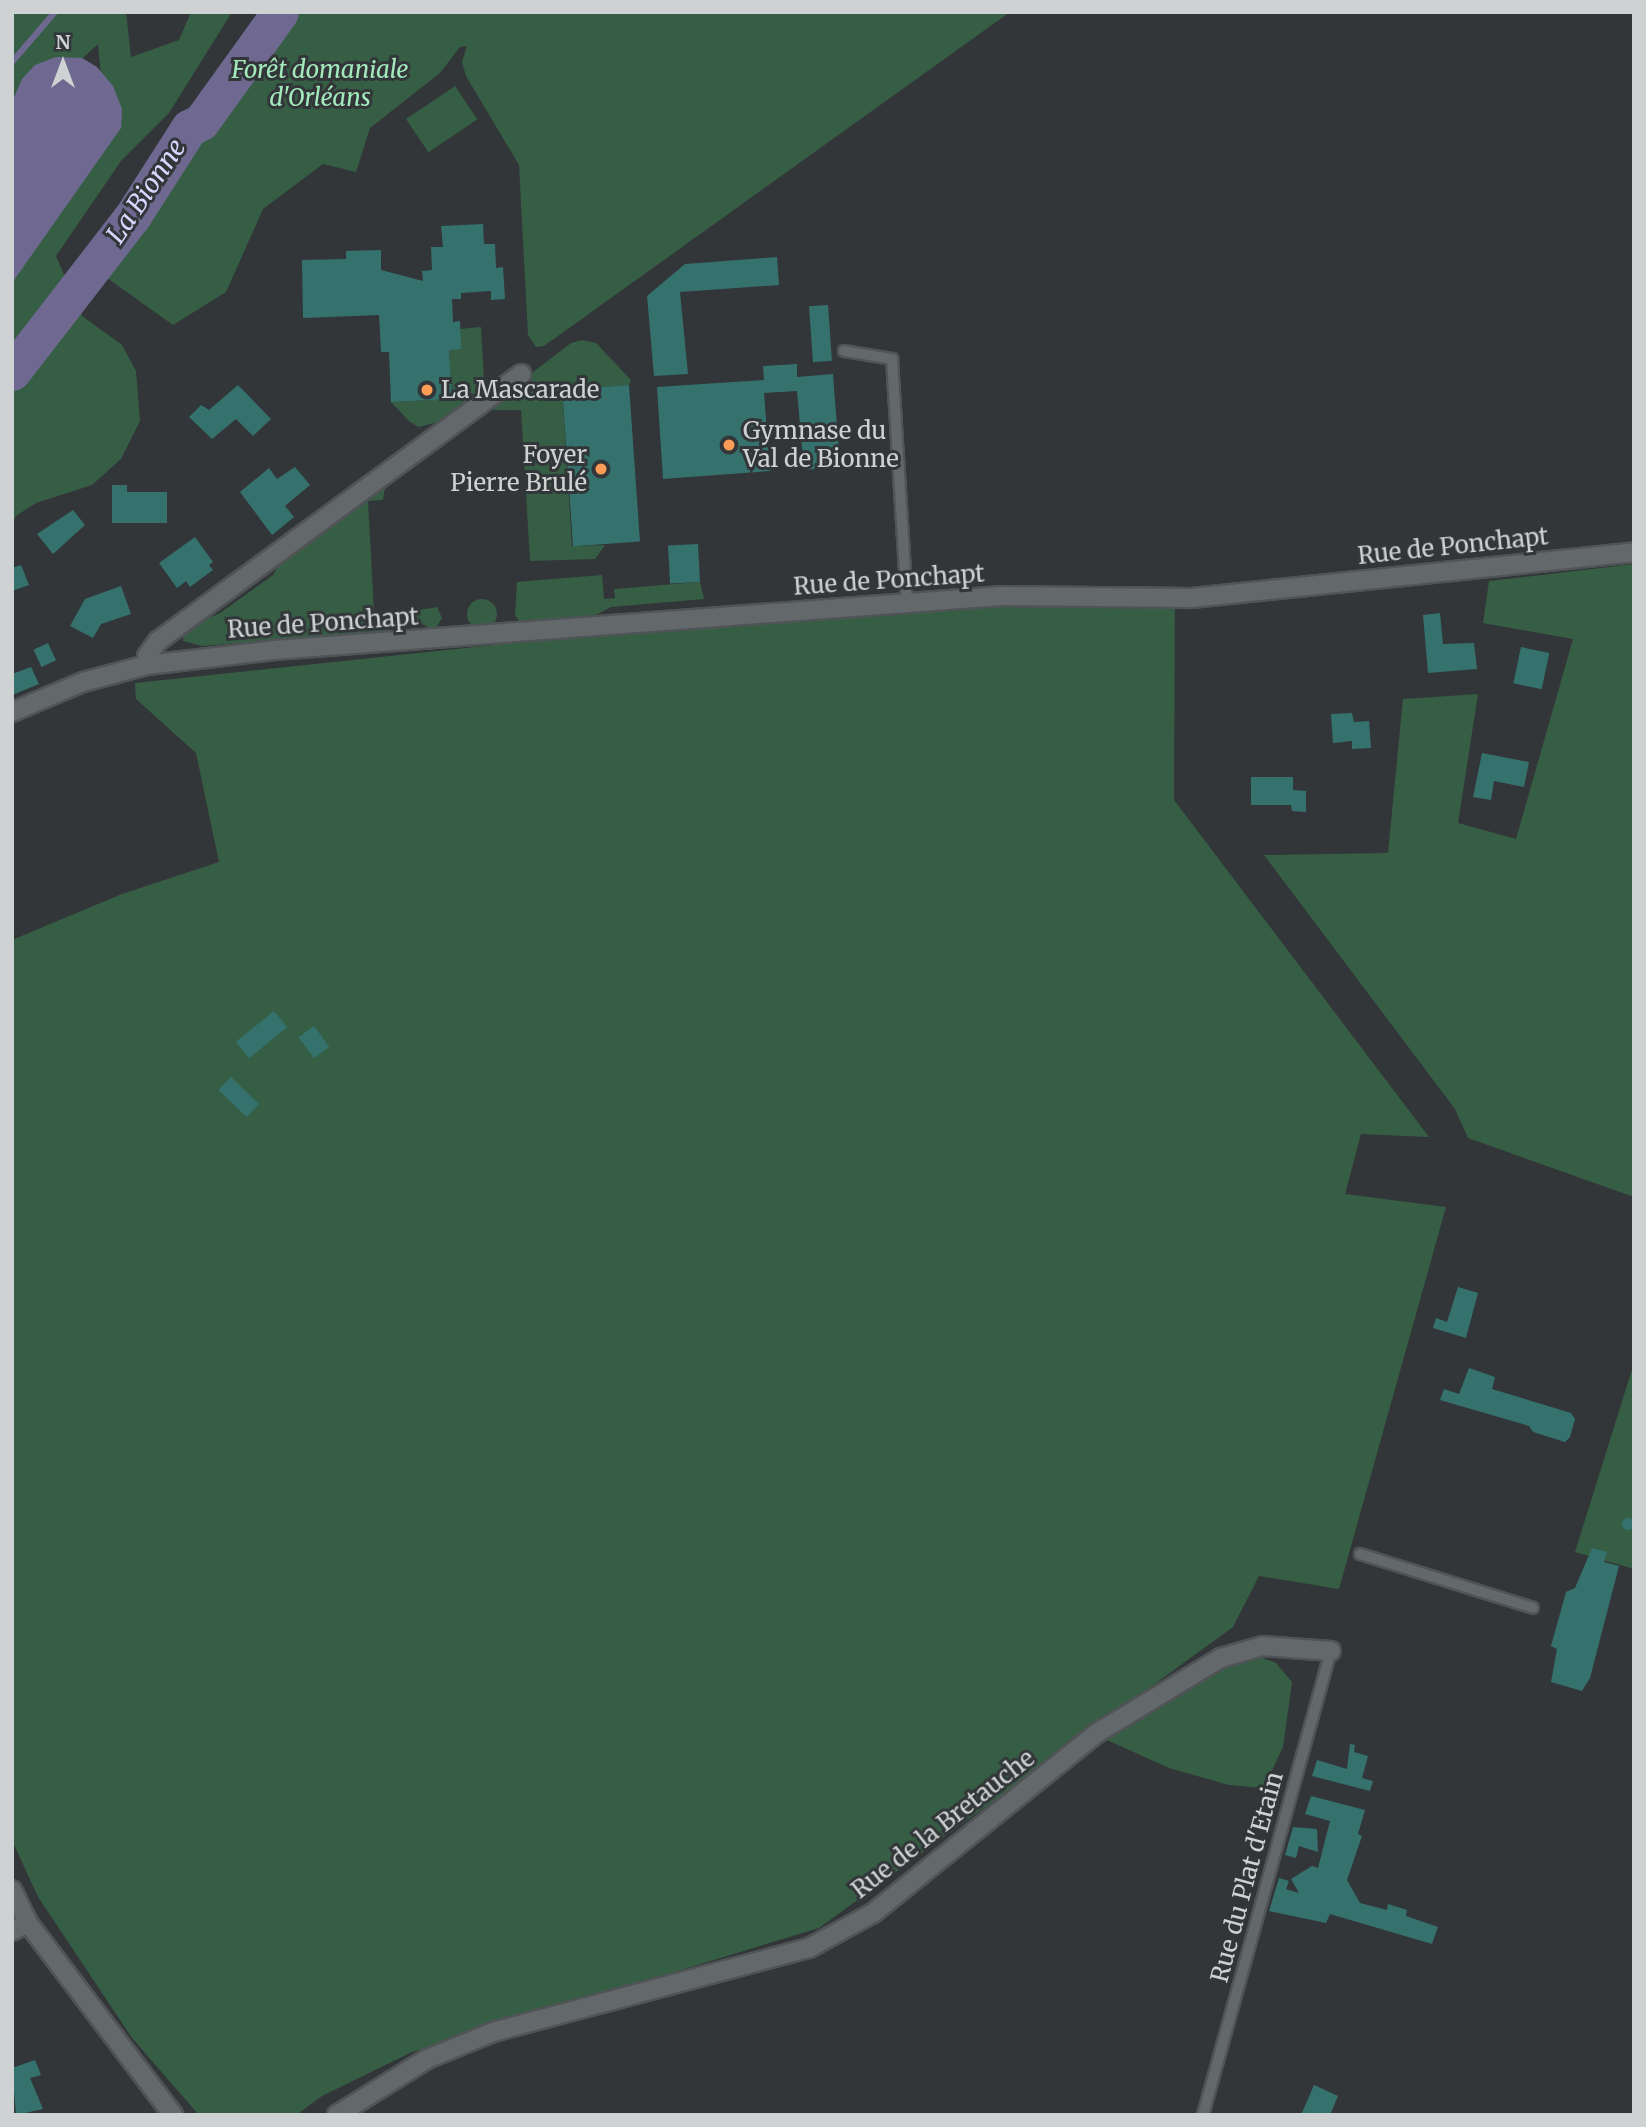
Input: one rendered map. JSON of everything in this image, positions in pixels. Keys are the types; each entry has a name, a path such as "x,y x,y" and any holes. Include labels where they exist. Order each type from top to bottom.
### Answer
{"street":[{"name":"Rue de Ponchapt","path":"147,665 147,656 158,640 521,374"},
{"name":"Rue de Ponchapt","path":"12,712 83,682 147,665 274,650 1002,596 1191,598 1634,552"},
{"name":"Rue de la Bretauche","path":"337,2115 427,2059 493,2032 808,1948 873,1913 1097,1733 1221,1658 1263,1646 1331,1651"},
{"path":"12,1890 20,1927 173,2115"}],"lane":[{"path":"844,351 892,359 907,603"},
{"path":"1360,1554 1533,1608"},
{"name":"Rue du Plat d'Etain","path":"1203,2115 1331,1651"}],"green space":[{"path":"12,12 126,12 131,57 179,40 191,12 232,12 169,113 121,161 56,256 82,316 122,345 136,371 140,421 121,459 92,485 36,503 16,516 12,525 12,272 105,119 98,44 12,123"},
{"name":"Forêt domaniale d'Orléans","path":"287,12 1010,12 544,346 536,347 528,335 519,165 466,76 462,62 467,46 460,47 440,73 370,128 356,172 323,164 263,209 226,292 173,325 79,258 230,95"},
{"path":"455,86 477,119 428,152 406,119"},
{"path":"481,327 484,381 479,394 449,419 419,427 410,422 391,402 452,399 449,350 460,329"},
{"path":"582,340 596,343 631,380 629,385 562,390 572,546 605,545 595,559 530,561 521,410 494,410 493,403 571,343"},
{"path":"386,480 383,500 368,501 374,612 392,612 392,626 387,631 202,646 183,641 184,629 220,613 273,575 281,561"},
{"path":"1634,564 1634,1197 1468,1138 1455,1109 1264,855 1388,853 1403,699 1478,694 1458,823 1516,839 1573,639 1483,623 1489,581"},
{"path":"602,575 604,599 615,598 614,589 700,582 704,599 611,607 588,619 520,622 515,615 517,582"},
{"path":"1175,590 1174,800 1429,1137 1361,1134 1345,1194 1446,1207 1339,1589 1259,1576 1233,1627 819,1928 412,2052 322,2096 296,2115 199,2115 132,2038 38,1897 12,1840 12,940 122,894 219,862 196,753 136,699 135,683 531,641"},
{"path":"482,599 488,600 496,608 496,620 488,628 482,629 476,628 468,620 467,614 468,608 476,600"},
{"path":"437,607 442,618 435,630 411,619 408,612"},
{"path":"1634,1363 1634,1569 1575,1552"},
{"path":"1254,1655 1276,1663 1292,1682 1283,1747 1264,1788 1229,1785 1169,1768 1107,1740 1187,1682"}],"shaded area":[{"path":"56,57 82,58 97,67 113,86 122,109 121,128 12,283 12,102 22,79 35,65"}],"building":[{"path":"483,224 484,244 495,244 496,268 503,267 505,299 491,300 491,291 461,293 461,299 452,299 453,322 460,321 461,349 449,350 452,399 391,402 389,352 381,352 379,315 303,318 302,260 346,259 346,251 381,250 381,270 423,281 422,271 432,270 431,247 443,247 441,226"},
{"path":"777,257 779,285 680,292 688,374 654,376 647,296 685,264"},
{"path":"828,305 832,361 813,362 809,306"},
{"path":"797,364 797,377 833,374 840,467 804,470 797,391 764,393 770,471 663,479 657,387 764,380 763,366"},
{"path":"238,385 271,419 253,436 236,419 212,439 189,417 201,405 209,410"},
{"name":"Foyer Pierre Brulé","path":"629,385 640,542 573,546 562,390"},
{"path":"295,467 310,485 285,506 294,517 272,535 240,492 269,468 277,479"},
{"path":"112,485 127,485 127,492 167,492 167,523 112,523"},
{"path":"73,510 85,525 53,554 37,534"},
{"path":"195,537 213,562 209,565 213,570 190,587 186,581 177,588 159,563"},
{"path":"698,544 700,582 670,584 668,546"},
{"path":"21,565 29,585 12,591 12,568"},
{"path":"121,586 131,614 101,624 93,638 70,626 85,599"},
{"path":"1440,613 1443,644 1474,643 1477,669 1428,673 1423,615"},
{"path":"48,643 56,660 42,667 33,650"},
{"path":"1521,647 1549,653 1542,689 1513,683"},
{"path":"31,667 39,684 12,695 12,674"},
{"path":"1352,713 1354,722 1369,721 1371,748 1352,749 1352,741 1333,743 1331,714"},
{"path":"1482,753 1529,762 1524,787 1494,781 1491,800 1473,797"},
{"path":"1251,777 1293,777 1293,790 1306,791 1306,812 1292,811 1291,805 1251,805"},
{"path":"274,1011 287,1027 249,1058 236,1042"},
{"path":"314,1026 329,1047 314,1058 299,1037"},
{"path":"231,1077 259,1104 247,1117 218,1090"},
{"path":"1458,1287 1478,1293 1466,1338 1433,1328 1436,1318 1447,1322"},
{"path":"1469,1368 1495,1377 1492,1389 1571,1413 1575,1419 1570,1437 1565,1442 1533,1432 1529,1426 1440,1400 1444,1389 1459,1394"},
{"path":"1628,1518 1634,1524 1628,1530 1622,1524"},
{"path":"1592,1548 1607,1552 1604,1562 1619,1566 1590,1678 1582,1691 1551,1682 1557,1649 1551,1646 1566,1592 1575,1588"},
{"path":"1350,1744 1355,1745 1354,1752 1368,1756 1362,1778 1373,1781 1370,1791 1312,1776 1317,1760 1347,1769"},
{"path":"1311,1796 1365,1810 1358,1834 1362,1836 1347,1880 1360,1903 1387,1910 1388,1904 1407,1910 1406,1916 1438,1927 1432,1944 1330,1914 1326,1923 1269,1911 1279,1878 1289,1881 1286,1889 1299,1893 1291,1879 1312,1866 1318,1868 1330,1821 1305,1814"},
{"path":"1293,1827 1317,1829 1318,1852 1299,1846 1296,1858 1285,1855"},
{"path":"35,2060 41,2075 30,2078 43,2109 16,2115 12,2068"},
{"path":"1314,2085 1338,2096 1330,2115 1301,2115"}],"waterway":[{"path":"12,62 55,12"},
{"name":"La Bionne","path":"12,372 132,217 189,128 201,122 280,12"}],"place":[{"name":"La Mascarade","path":"427,390"},
{"name":"Gymnase du Val de Bionne","path":"729,445"},
{"name":"Foyer Pierre Brulé","path":"601,469"}]}
